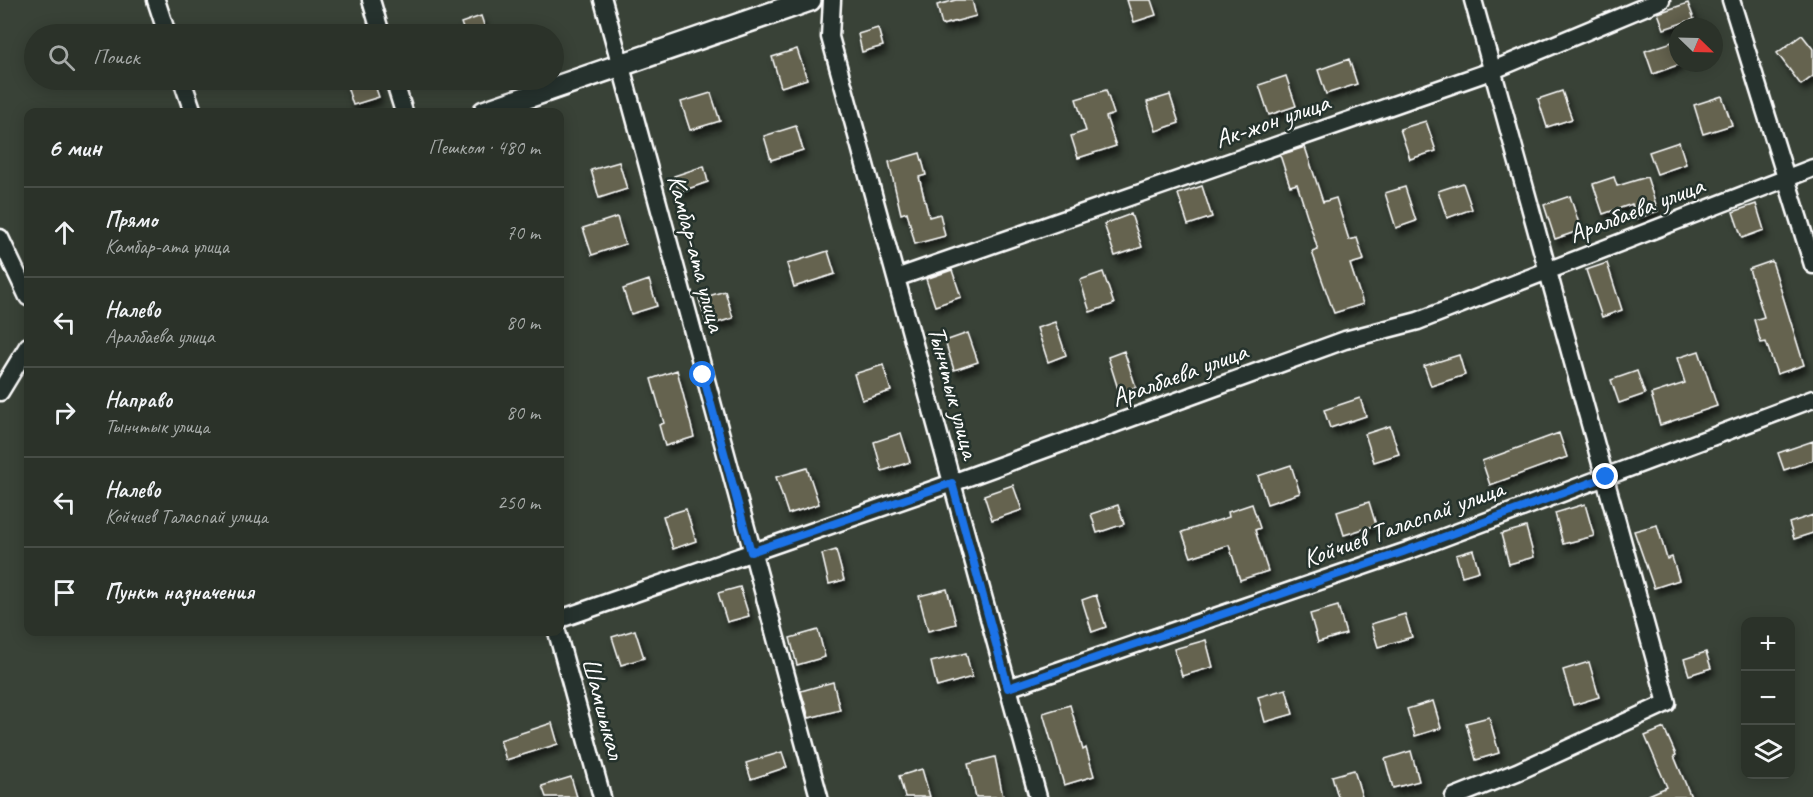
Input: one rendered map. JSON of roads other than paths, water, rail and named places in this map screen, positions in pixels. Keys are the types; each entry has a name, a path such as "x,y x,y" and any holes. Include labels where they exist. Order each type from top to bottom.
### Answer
{"street":[{"path":"156,0 164,24"},
{"path":"371,0 378,24"},
{"name":"Камбар-ата улица","path":"603,0 819,797"},
{"path":"564,86 810,0"},
{"name":"Тынчтык улица","path":"832,0 830,37 1038,797"},
{"path":"1454,797 1517,772 1667,703 1473,0"},
{"name":"Ак-жон улица","path":"896,278 1491,71 1661,0"},
{"path":"1731,0 1813,265"},
{"path":"185,90 192,108"},
{"path":"397,90 403,108"},
{"path":"496,108 551,90"},
{"name":"Аралбаева улица","path":"564,618 952,483 1346,340 1418,321 1813,168"},
{"path":"0,238 24,289"},
{"path":"0,392 24,353"},
{"name":"Койчиев Таласпай улица","path":"1008,688 1403,552 1813,399"},
{"name":"Шамшыкал","path":"558,636 602,797"}]}
